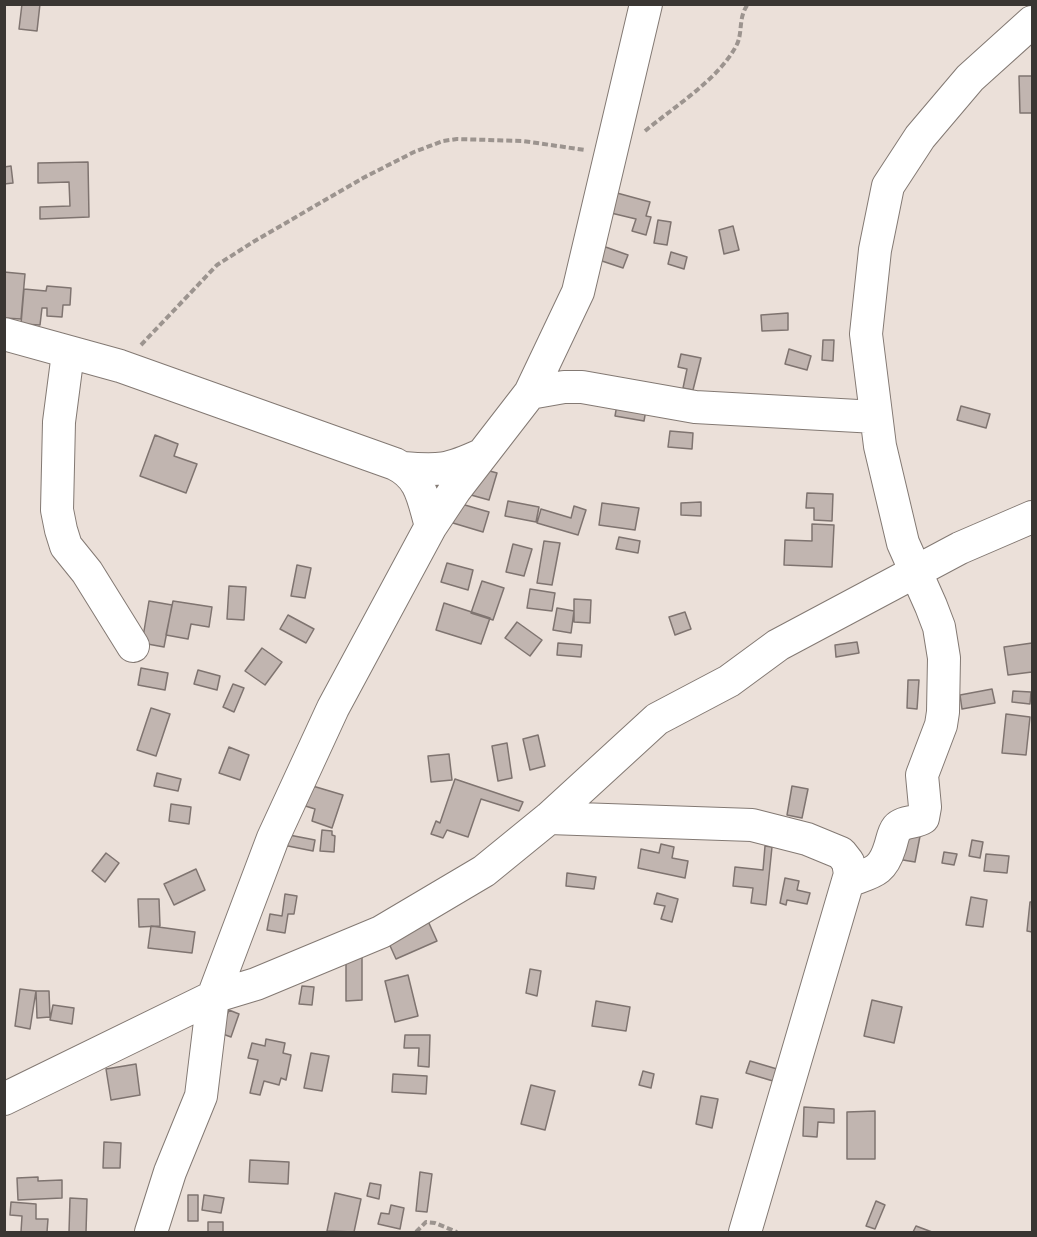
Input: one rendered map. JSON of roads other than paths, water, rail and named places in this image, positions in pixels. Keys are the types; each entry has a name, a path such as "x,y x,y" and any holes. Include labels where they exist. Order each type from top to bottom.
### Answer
{"street":[{"path":"151,1233 170,1172 201,1096 213,997 273,838 328,718 432,526 455,490 530,393 579,292 646,4"},
{"path":"848,881 882,866 898,828 904,824 918,822 923,818 925,813 922,775 944,712 944,658 939,627 903,543 880,446 866,334 875,250 888,186 920,137 970,78 1032,22"},
{"path":"4,334 120,366 404,468 448,469 481,455"},
{"path":"68,353 59,422 57,510 61,530 66,546 87,572 133,646"},
{"path":"530,393 564,387 582,387 695,407 876,417"},
{"path":"404,468 417,482 432,526"},
{"path":"4,1099 213,997 256,984 381,932 484,871 549,818 657,719 729,681 778,645 960,548 1032,517"},
{"path":"549,818 752,825 807,839 846,857 850,867 848,881 745,1233"}]}
